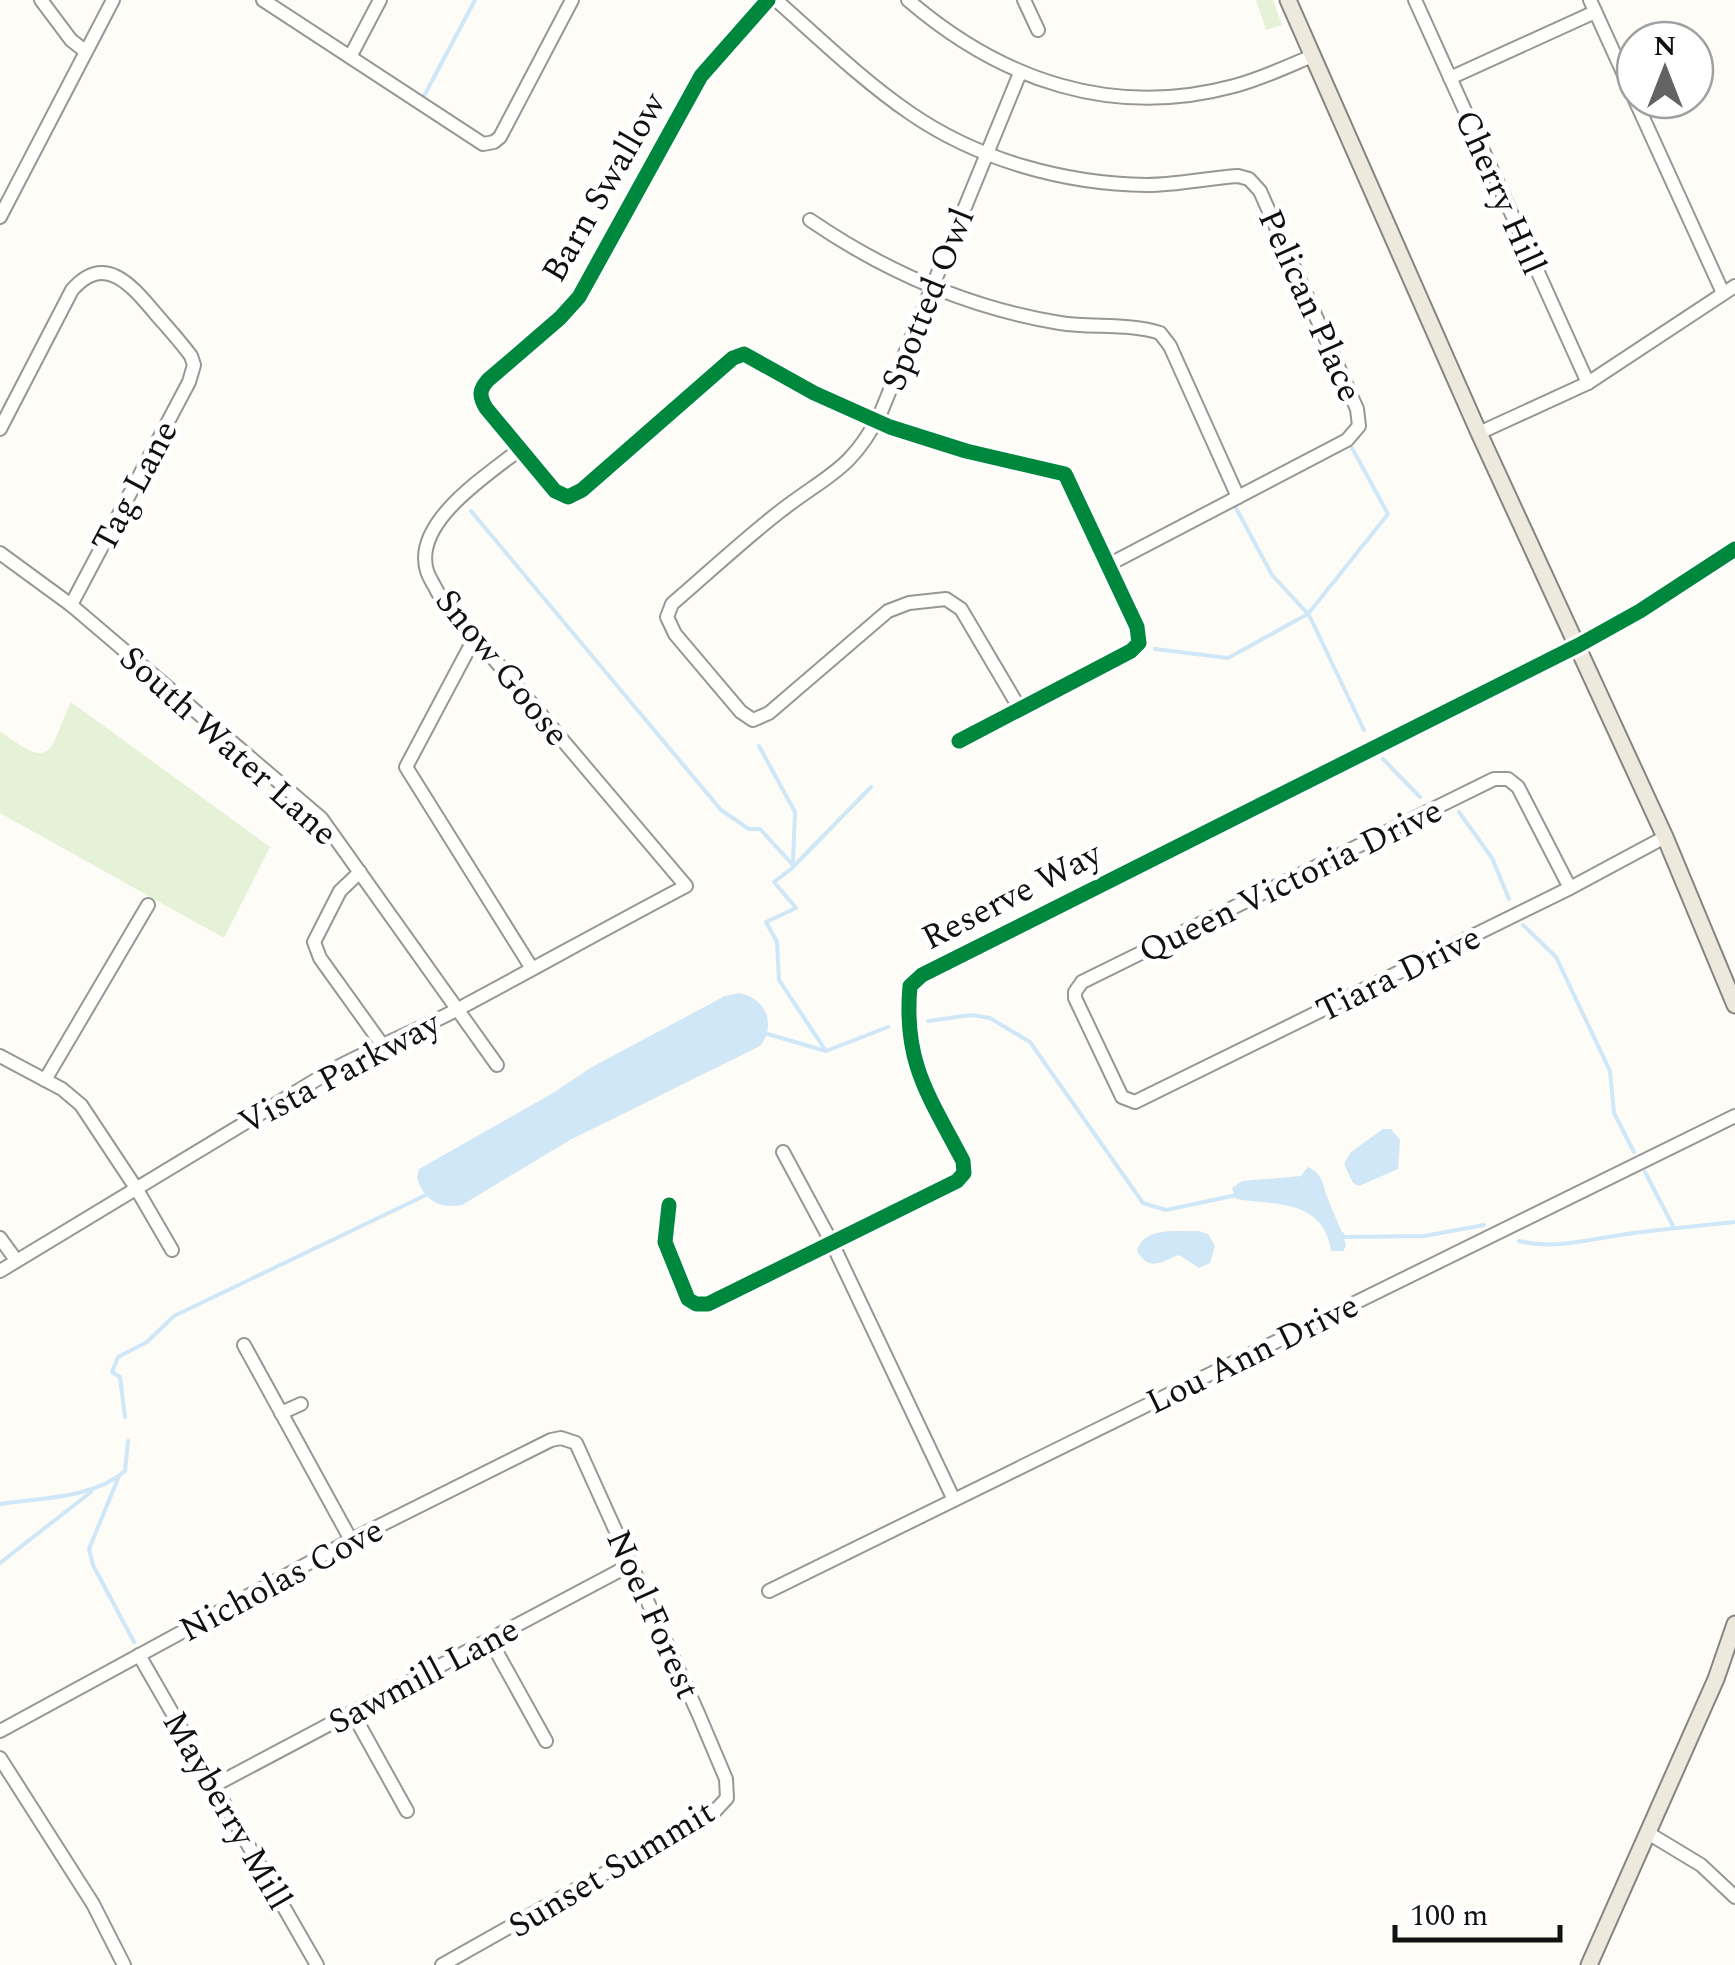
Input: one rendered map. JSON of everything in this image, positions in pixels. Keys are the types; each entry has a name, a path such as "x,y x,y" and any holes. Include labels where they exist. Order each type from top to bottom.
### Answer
{"main road":[{"path":"1288,0 1479,433 1665,837 1735,1006"},
{"path":"1589,1965 1716,1679 1735,1624"}],"street":[{"path":"42,0 71,40 85,51"},
{"path":"0,217 114,0"},
{"path":"263,0 472,140 489,144 500,136 572,0"},
{"path":"350,57 380,0"},
{"name":"Barn Swallow","path":"520,448 486,408 480,393 488,380 579,297 701,76 768,0"},
{"name":"Pelican Place","path":"776,0 894,102 945,134 987,153 1090,181 1160,185 1238,176 1253,182 1357,409 1360,426 1346,440 1238,497"},
{"path":"908,0 962,42 1020,73 1091,92 1164,97 1234,86 1312,56"},
{"path":"1024,0 1038,30"},
{"name":"Cherry Hill","path":"1415,0 1588,384"},
{"path":"1450,78 1592,6 1615,56"},
{"name":"Spotted Owl","path":"1020,73 876,421 847,465 767,522 672,604 667,617 671,629 741,712 753,720 768,713 879,616 900,606 938,598 958,604 1020,709"},
{"path":"1479,433 1588,384 1729,289 1645,120"},
{"path":"810,220 878,262 933,287 1017,314 1160,333 1170,346 1238,497 1108,565"},
{"name":"Tag Lane","path":"0,429 72,290 85,278 112,275 133,287 185,348 194,365 189,382 71,606"},
{"path":"520,448 556,491 568,497 582,490 728,362 744,354 814,393 876,421 966,451 1062,472 1070,480 1139,632 1139,643 959,741"},
{"name":"Snow Goose","path":"520,448 450,506 436,523 426,548 426,569 438,592 686,886"},
{"path":"1579,645 1640,611 1735,549"},
{"name":"South Water Lane","path":"0,552 71,606 321,818 496,1065"},
{"path":"476,637 406,767 531,966"},
{"name":"Reserve Way","path":"669,1205 665,1242 688,1299 708,1304 957,1181 964,1173 963,1161 915,1066 908,1002 910,986 922,975 1579,645"},
{"name":"Queen Victoria Drive","path":"1129,1102 1122,1097 1077,1004 1075,992 1082,982 1494,779 1508,779 1518,787 1570,888"},
{"name":"Tiara Drive","path":"1129,1102 1570,888 1665,837"},
{"path":"360,872 340,891 314,942 320,958 381,1043"},
{"name":"Vista Parkway","path":"0,1271 381,1043 458,1009 531,966 686,886"},
{"path":"46,1080 148,904"},
{"path":"0,1056 46,1080 81,1105 172,1250"},
{"name":"Lou Ann Drive","path":"769,1591 1735,1116"},
{"path":"783,1152 832,1243 954,1500"},
{"path":"0,1238 16,1260"},
{"path":"244,1344 350,1540"},
{"path":"282,1414 301,1404"},
{"name":"Nicholas Cove","path":"0,1731 350,1540 551,1440 566,1439"},
{"name":"Noel Forest","path":"566,1439 580,1447 726,1780 728,1798"},
{"name":"Sawmill Lane","path":"215,1785 632,1564"},
{"path":"490,1640 546,1741"},
{"name":"Mayberry Mill","path":"139,1655 317,1965"},
{"path":"352,1712 406,1810"},
{"path":"0,1758 93,1904 120,1964"},
{"name":"Sunset Summit","path":"442,1965 715,1811 728,1798"},
{"path":"1648,1832 1702,1865 1735,1897"}],"green space":[{"path":"1256,0 1273,0 1282,25 1266,30"},
{"path":"71,702 270,847 224,938 0,813 0,731 31,751 47,751"}],"water":[{"path":"739,993 756,1000 766,1014 768,1030 760,1046 570,1140 462,1205 440,1204 424,1192 417,1178 419,1169 592,1067 725,996"},
{"path":"1383,1129 1391,1129 1400,1140 1398,1169 1359,1186 1353,1183 1344,1164 1351,1152"},
{"path":"1308,1167 1322,1180 1346,1246 1343,1251 1331,1251 1327,1234 1308,1214 1282,1205 1236,1199 1232,1188 1242,1181 1301,1176"},
{"path":"1154,1234 1208,1234 1215,1246 1210,1263 1199,1268 1179,1255 1152,1264 1137,1251"}],"waterway":[{"path":"424,96 475,0"},
{"path":"1155,649 1228,658 1308,614 1388,514 1352,448"},
{"path":"1236,508 1272,575 1309,615 1364,730"},
{"path":"471,511 721,810 749,829 760,829 793,865"},
{"path":"759,746 795,812 793,861"},
{"path":"1383,759 1420,797"},
{"path":"871,787 774,882 796,908 766,922 777,942 779,980 826,1051 888,1027"},
{"path":"1459,812 1492,858 1509,899"},
{"path":"1523,925 1556,957 1610,1071 1614,1113 1634,1152"},
{"path":"928,1021 971,1015 990,1018 1030,1042 1143,1203 1166,1210 1237,1195"},
{"path":"764,1033 826,1051"},
{"path":"1645,1172 1673,1226"},
{"path":"125,1417 120,1377 112,1372 118,1357 147,1342 174,1316 426,1195"},
{"path":"1519,1241 1560,1244 1735,1222"},
{"path":"1342,1234 1424,1236 1484,1225"},
{"path":"0,1504 65,1496 112,1480 125,1471 128,1441"},
{"path":"119,1476 89,1549 93,1565 134,1642"},
{"path":"0,1563 91,1492"}],"cycle path":[{"path":"768,0 701,76 579,297 488,380 481,397 555,491 568,497 582,490 733,358 744,354 814,393 890,427 966,451 1065,474 1137,627 1139,643 1131,651 959,741"},
{"path":"669,1205 665,1242 688,1299 708,1304 957,1181 964,1173 963,1161 921,1078 911,1037 910,986 922,975 1579,645 1640,611 1735,549"}]}
